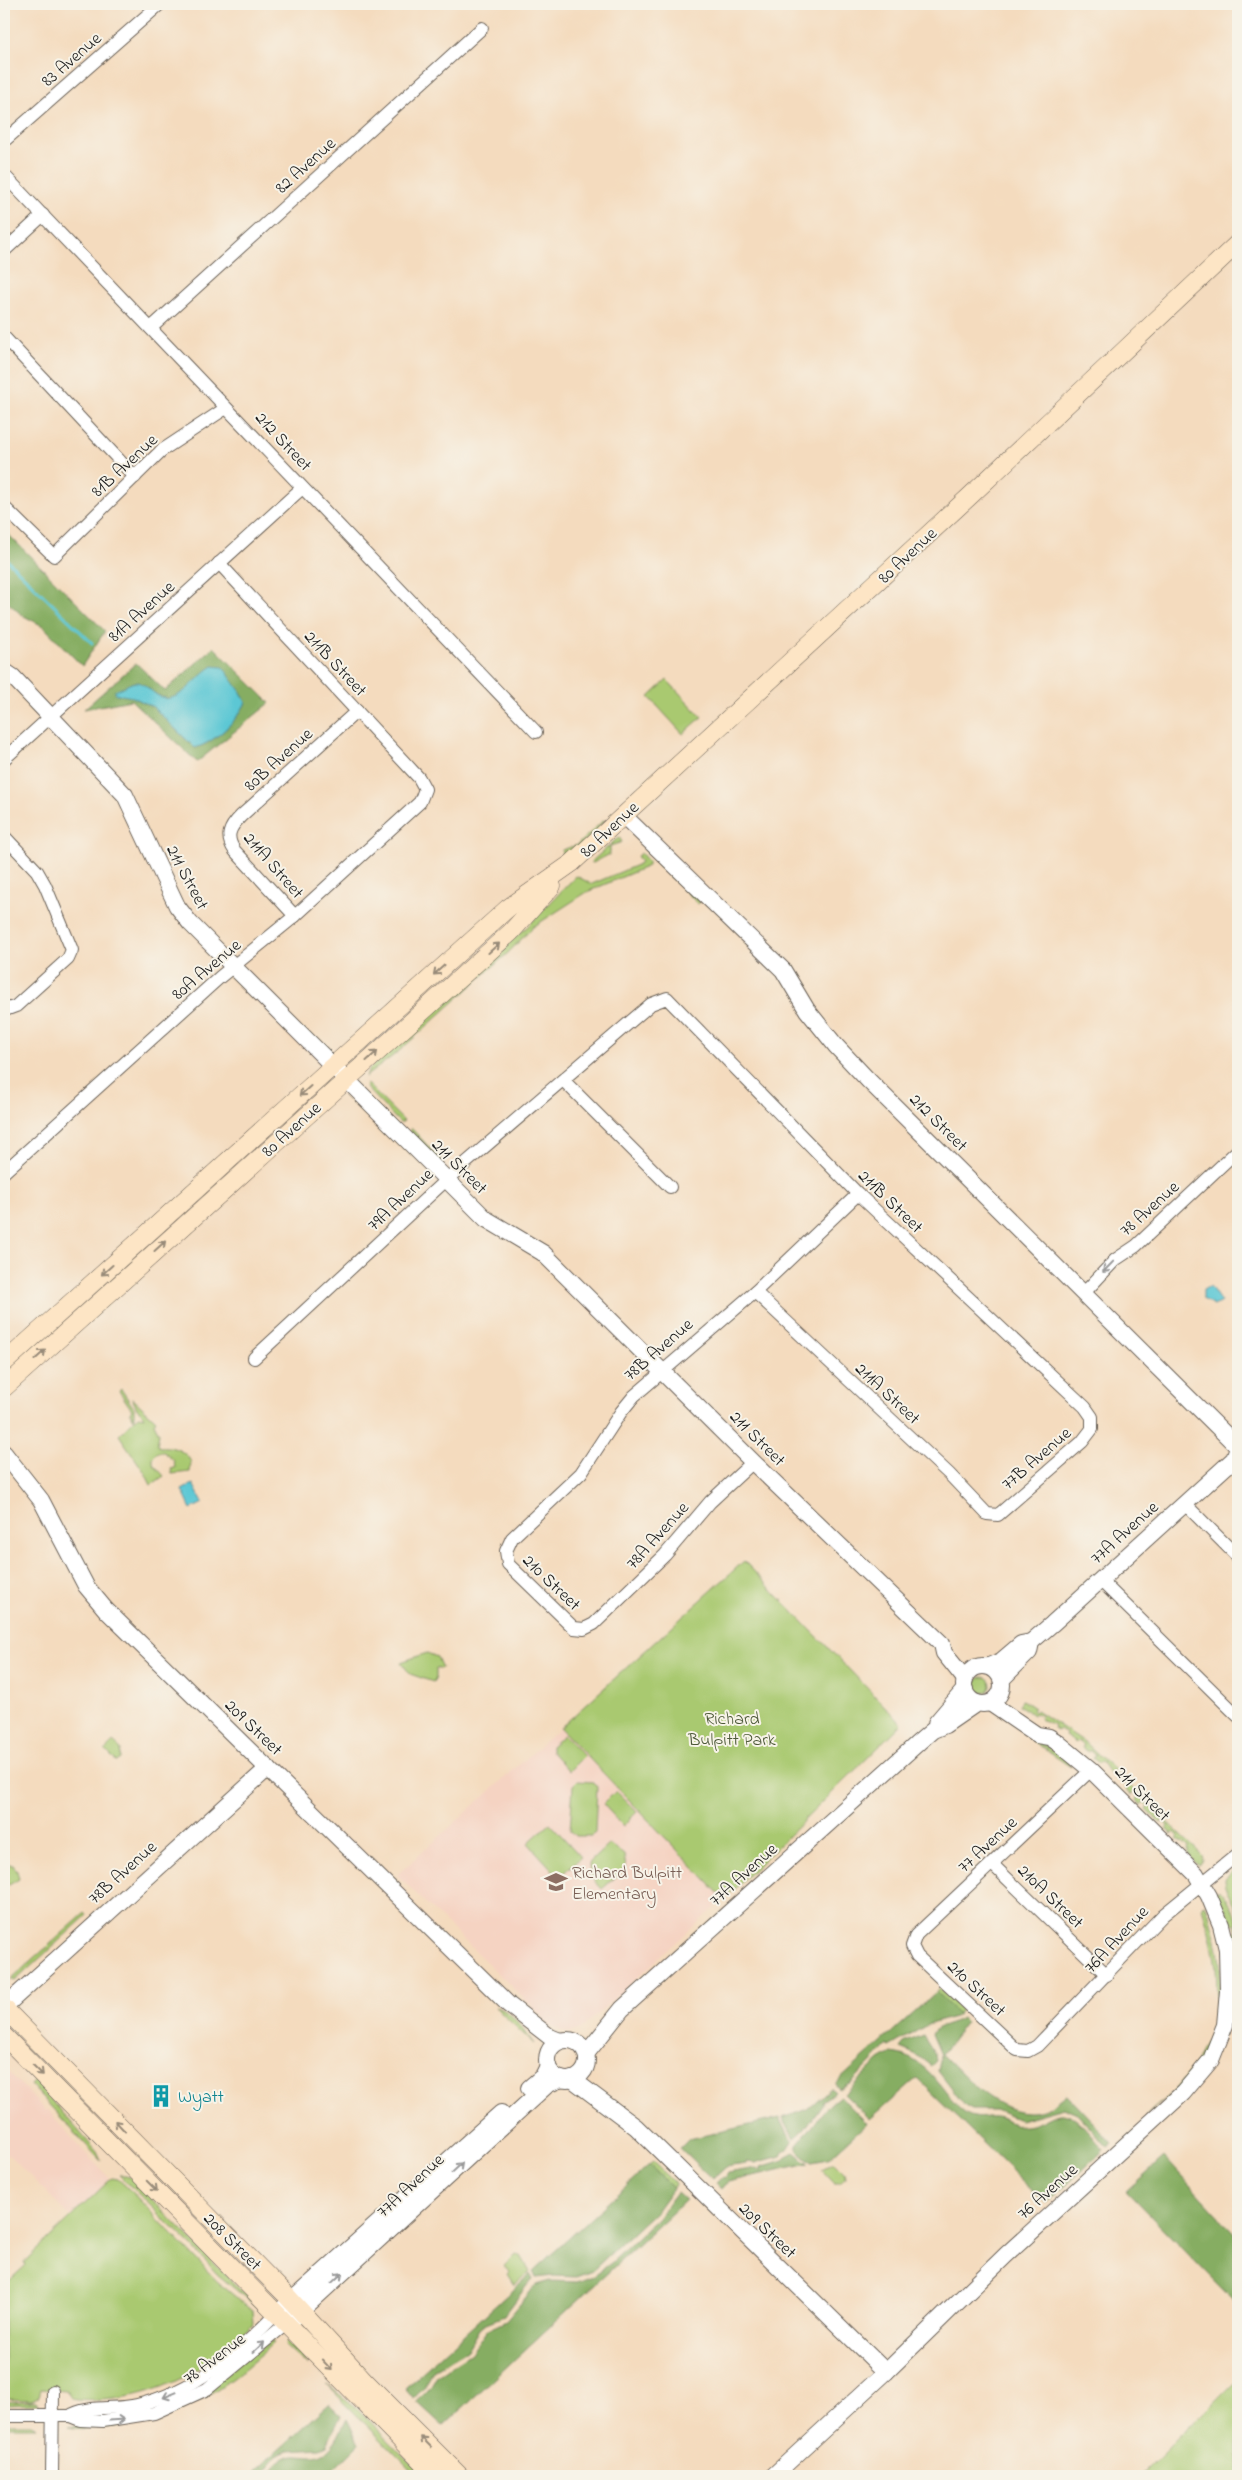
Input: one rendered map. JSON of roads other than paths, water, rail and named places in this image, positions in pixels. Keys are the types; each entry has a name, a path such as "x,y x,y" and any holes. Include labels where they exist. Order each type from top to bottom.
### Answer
{"main road":[{"name":"80 Avenue","path":"4,1388 511,932 572,863 970,496 1238,243"},
{"name":"80 Avenue","path":"4,1363 508,908 572,863"},
{"name":"208 Street","path":"4,2007 296,2306 382,2398 460,2476"},
{"name":"208 Street","path":"4,2036 436,2476"}],"street":[{"name":"83 Avenue","path":"4,141 160,4"},
{"name":"82 Avenue","path":"151,328 482,28"},
{"name":"212 Street","path":"4,175 536,732"},
{"path":"4,251 43,215"},
{"path":"4,337 135,477"},
{"name":"81B Avenue","path":"4,507 54,556 160,452 226,408"},
{"name":"81A Avenue","path":"4,759 302,489"},
{"name":"211B Street","path":"219,563 419,778 425,788"},
{"name":"211 Street","path":"4,671 13,677 126,795 177,906 190,923 232,968 333,1066 486,1220 543,1253 753,1462 942,1644 950,1646 983,1666"},
{"name":"80B Avenue","path":"228,837 229,830 237,820 357,711"},
{"name":"80A Avenue","path":"4,1172 232,968 295,916 420,802 425,788"},
{"name":"212 Street","path":"624,816 783,970 807,1010 836,1046 868,1080 1238,1448"},
{"path":"4,836 25,857 41,878 72,950 68,959 16,1006 6,1008"},
{"name":"211A Street","path":"228,837 235,851 295,916"},
{"name":"211B Street","path":"667,998 858,1194 1085,1407 1092,1418 1093,1425"},
{"name":"79A Avenue","path":"254,1358 446,1180 651,1004 667,998"},
{"path":"563,1080 670,1187"},
{"name":"78 Avenue","path":"1084,1293 1115,1260 1136,1246 1238,1150"},
{"name":"78B Avenue","path":"506,1551 512,1538 581,1473 621,1412 663,1371 754,1292 858,1194"},
{"name":"211A Street","path":"754,1292 949,1474 987,1514 998,1515"},
{"name":"77B Avenue","path":"998,1515 1082,1442 1091,1432 1093,1425"},
{"name":"77A Avenue","path":"1002,1684 1028,1652 1032,1642 1234,1459 1238,1448"},
{"name":"209 Street","path":"4,1453 41,1500 86,1586 106,1610 509,2005 550,2037 567,2041"},
{"name":"78A Avenue","path":"584,1628 594,1624 658,1562 710,1502 753,1462"},
{"path":"1185,1504 1238,1557"},
{"name":"210 Street","path":"506,1551 508,1564 574,1628 584,1628"},
{"path":"1100,1580 1238,1716"},
{"name":"77A Avenue","path":"983,1666 1001,1660 1021,1644 1032,1642"},
{"name":"211 Street","path":"942,1644 944,1653 965,1684"},
{"path":"983,1666 997,1671 1002,1684 998,1698 984,1703 968,1696 965,1684 968,1673 983,1666"},
{"name":"77A Avenue","path":"933,1730 938,1718 965,1684"},
{"name":"211 Street","path":"1002,1684 1013,1705 1043,1727 1049,1737 1091,1770 1196,1874 1202,1884"},
{"name":"211 Street","path":"984,1703 1037,1735 1049,1737"},
{"name":"77A Avenue","path":"586,2060 622,2009 933,1730 984,1703"},
{"name":"78B Avenue","path":"4,2007 268,1768"},
{"name":"77 Avenue","path":"912,1946 916,1935 1091,1770"},
{"name":"76A Avenue","path":"1023,2051 1037,2046 1107,1975 1162,1915 1238,1854"},
{"name":"210A Street","path":"992,1864 1107,1975"},
{"name":"76 Avenue","path":"773,2476 886,2372 1006,2255 1183,2093 1211,2060 1225,2025 1228,1991 1227,1949 1221,1925 1202,1884"},
{"name":"210 Street","path":"912,1946 917,1956 1013,2047 1023,2051"},
{"name":"209 Street","path":"509,2005 548,2061"},
{"path":"567,2041 586,2060 578,2076 566,2079 551,2072 548,2061 550,2049 622,2009"},
{"name":"209 Street","path":"586,2060 592,2077 622,2115 886,2372"},
{"name":"77A Avenue","path":"296,2306 543,2076 548,2061"},
{"name":"77A Avenue","path":"282,2318 547,2085 566,2079"},
{"name":"209 Street","path":"566,2079 622,2115"},
{"name":"78 Avenue","path":"4,2416 70,2416 82,2410 135,2405 183,2389 226,2361 282,2318"},
{"path":"52,2476 53,2391"}],"water":[{"path":"213,666 223,667 246,702 225,730 210,741 195,748 153,707 133,697 115,694 115,690 136,682 145,685 163,698 174,697"},
{"path":"1210,1286 1221,1302 1214,1306 1203,1299 1203,1290"},
{"path":"193,1484 203,1503 191,1509 182,1490"}],"waterway":[{"path":"4,557 92,643"}],"place":[{"name":"Richard Bulpitt Elementary","path":"556,1882"},
{"name":"Wyatt","path":"161,2096"}],"park label":[{"name":"Richard Bulpitt Park","path":"732,1728"}]}
